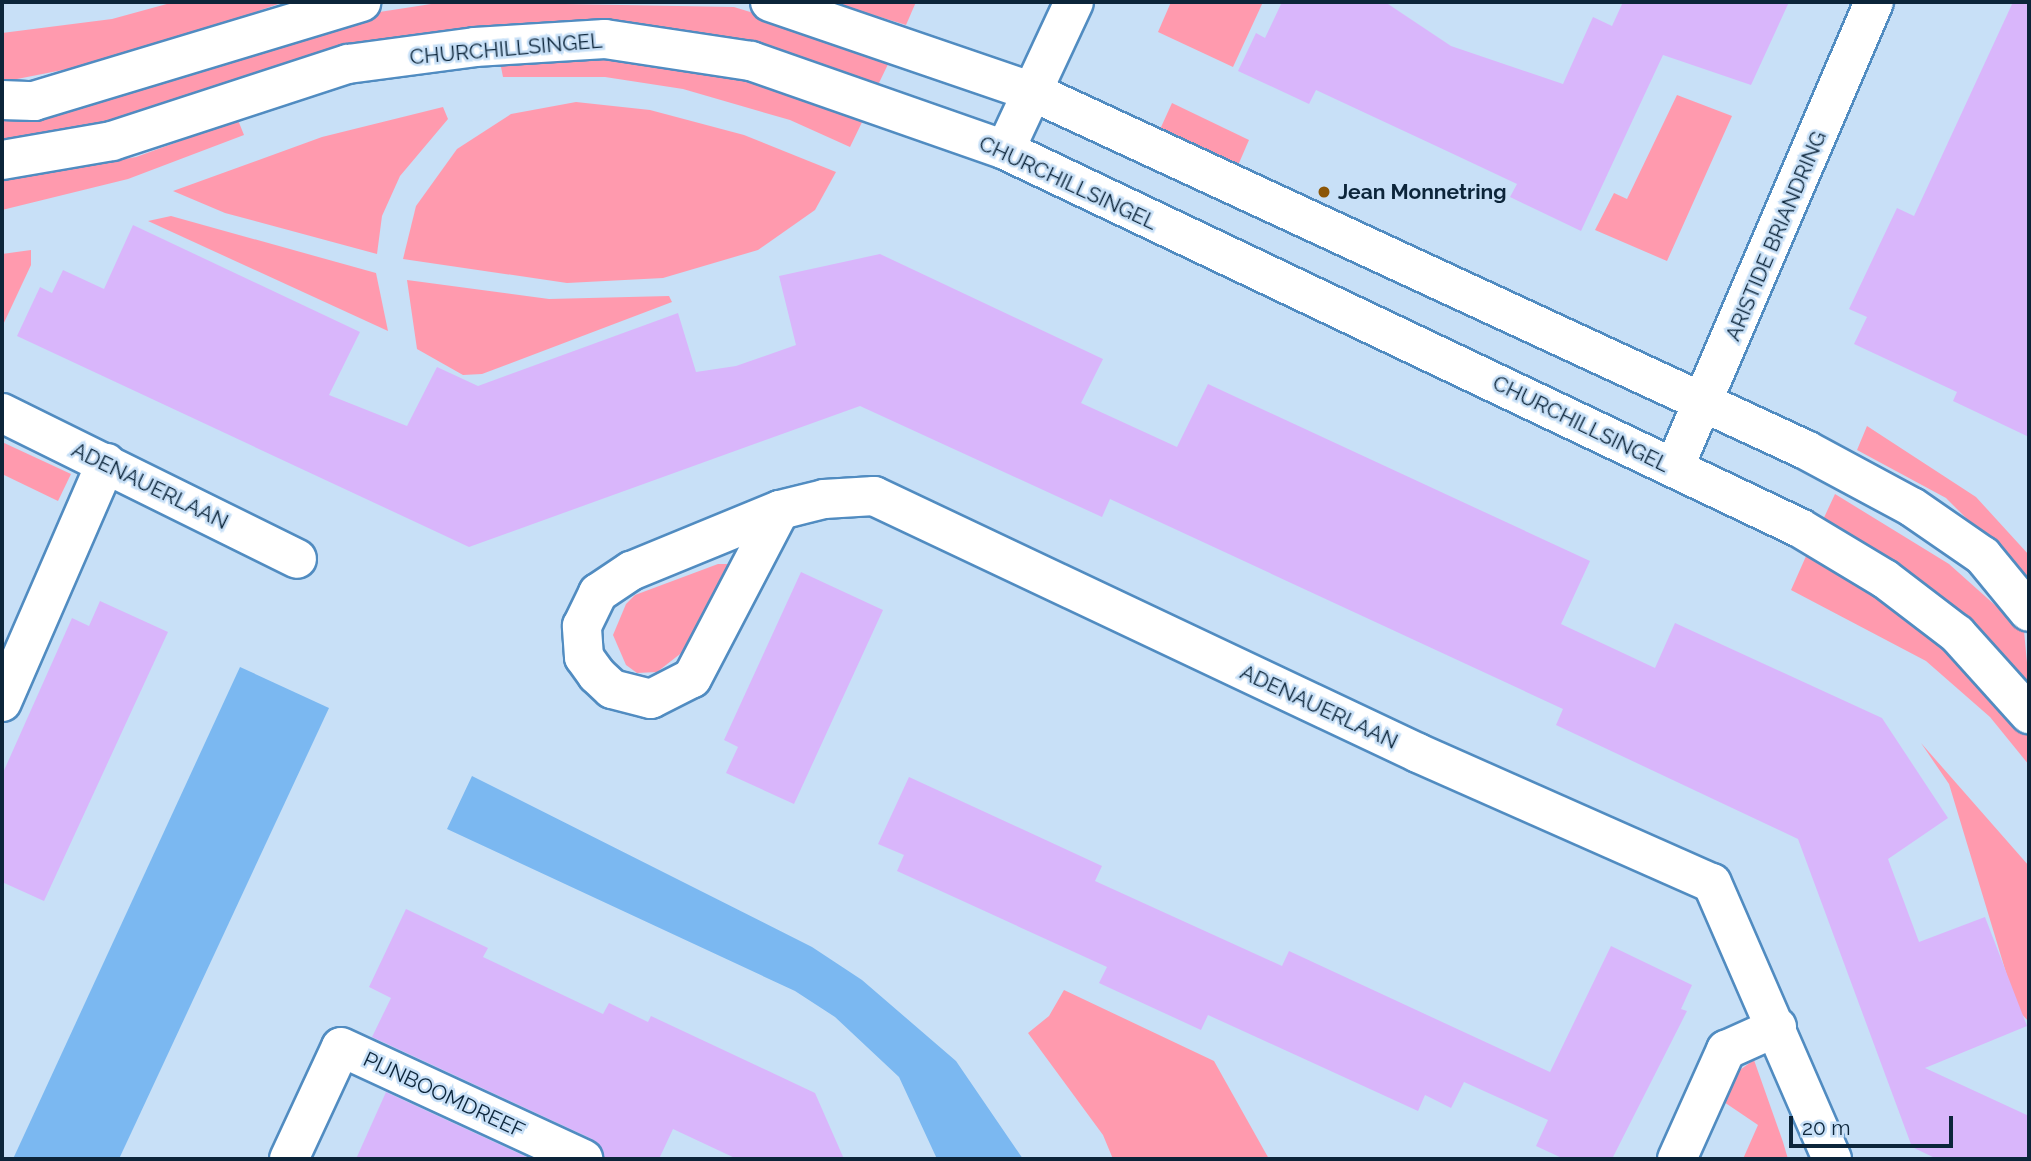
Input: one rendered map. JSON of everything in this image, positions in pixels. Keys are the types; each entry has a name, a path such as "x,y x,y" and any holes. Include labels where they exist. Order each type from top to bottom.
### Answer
{"street":[{"path":"2,100 34,101 361,2"},
{"path":"770,2 1033,92 1704,403 1912,507 1983,556 2029,612"},
{"path":"1005,150 1074,2"},
{"name":"ARISTIDE BRIANDRING","path":"1674,468 1874,2"},
{"name":"CHURCHILLSINGEL","path":"2,160 112,141 348,64 475,47 605,39 751,61 1005,150 1800,528 1885,579 1957,634 2029,714"},
{"name":"ADENAUERLAAN","path":"2,413 297,559"},
{"path":"2,702 106,463"},
{"name":"ADENAUERLAAN","path":"780,510 692,678 651,699 612,689 597,675 584,657 581,635 598,593 631,571 780,510 824,499 874,496 1418,753 1712,883 1777,1027 1832,1159"},
{"path":"1677,1159 1726,1050 1777,1027"},
{"name":"PIJNBOOMDREEF","path":"289,1159 341,1047 583,1159"}],"shaded area":[{"path":"174,2 284,2 128,57 2,82 2,33 112,19"},
{"path":"444,2 734,7 892,56 877,87 623,24 516,24 344,49 103,132 2,150 2,116 347,17"},
{"path":"831,2 916,2 906,25"},
{"path":"1171,2 1263,2 1233,67 1158,32"},
{"path":"499,57 681,61 865,116 850,147 790,120 683,89 605,77 503,77"},
{"path":"1677,95 1732,116 1667,261 1595,230 1614,193 1627,199"},
{"path":"576,102 650,110 744,135 836,172 815,210 758,250 663,278 567,283 403,259 416,206 457,149 511,114"},
{"path":"1172,103 1249,140 1236,170 1157,136"},
{"path":"443,107 448,119 400,176 382,216 377,254 225,213 173,191 322,137"},
{"path":"238,120 244,135 128,179 2,210 2,180 136,157"},
{"path":"171,216 376,273 388,331 148,221"},
{"path":"31,250 31,265 2,327 2,254"},
{"path":"407,280 549,299 669,296 672,302 482,374 463,375 417,349"},
{"path":"1867,426 1976,497 2029,555 2029,581 1946,498 1857,450"},
{"path":"2,442 71,474 58,501 2,474"},
{"path":"1835,494 1949,564 2024,631 2029,684 1965,617 1821,524"},
{"path":"1807,554 1871,590 1941,643 2029,737 2029,765 1990,717 1926,661 1791,590"},
{"path":"718,564 730,564 732,573 698,640 657,672 637,673 626,665 613,635 626,604 635,595"},
{"path":"1921,743 2029,866 2029,1022 2017,1009 1949,784"},
{"path":"1064,990 1214,1061 1269,1159 1113,1159 1103,1135 1028,1033 1049,1016"},
{"path":"1754,1060 1788,1159 1743,1159 1758,1125 1724,1102 1734,1074"}],"water":[{"path":"240,667 329,708 119,1159 13,1159"},
{"path":"472,776 812,947 862,980 956,1061 1023,1159 937,1159 899,1077 835,1017 795,991 447,829"}],"building":[{"path":"1282,2 1385,2 1451,46 1563,84 1593,17 1612,26 1623,2 1789,2 1751,85 1663,55 1581,231 1510,197 1517,184 1449,152 1316,90 1309,104 1238,71 1256,33 1265,38"},
{"path":"2013,2 2029,2 2029,437 1953,401 1957,392 1854,344 1867,317 1849,309 1897,208 1914,216"},
{"path":"133,225 360,332 329,395 407,426 437,367 478,386 678,313 696,372 736,366 796,345 779,276 880,254 1103,359 1081,403 1177,447 1208,384 1590,561 1561,624 1655,668 1675,623 1882,718 1948,818 1888,859 1919,942 1985,917 2027,1026 1925,1068 2029,1116 2029,1159 1937,1159 1912,1147 1798,839 1556,725 1563,709 1110,499 1102,517 860,406 469,547 17,336 40,287 52,293 63,270 104,289"},
{"path":"801,572 883,610 794,804 726,773 738,747 724,740"},
{"path":"100,601 168,632 44,901 2,882 2,775 72,618 89,626"},
{"path":"909,777 1102,866 1095,881 1282,966 1289,951 1550,1072 1611,946 1692,985 1681,1009 1687,1011 1612,1159 1564,1159 1536,1146 1548,1120 1464,1082 1451,1108 1425,1095 1418,1111 1208,1015 1201,1030 1099,983 1107,967 897,871 904,855 878,844"},
{"path":"406,909 488,948 483,957 603,1014 609,1003 648,1022 651,1016 815,1093 844,1159 737,1159 673,1129 659,1159 604,1159 592,1139 372,1037 391,998 369,987"},
{"path":"386,1092 531,1159 356,1159"}],"place":[{"name":"Jean Monnetring","path":"1324,192"}]}
